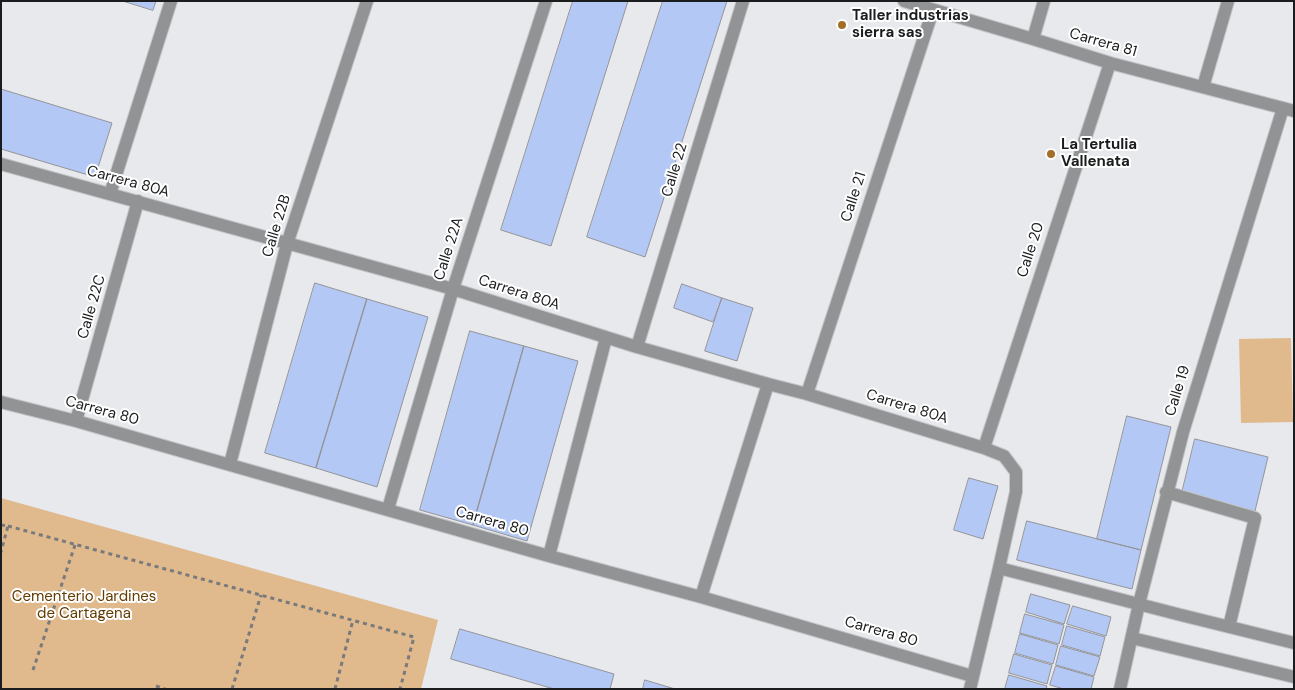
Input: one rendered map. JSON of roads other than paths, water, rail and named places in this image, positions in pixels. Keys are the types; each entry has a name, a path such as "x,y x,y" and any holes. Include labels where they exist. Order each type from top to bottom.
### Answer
{"street":[{"path":"110,194 171,1"},
{"name":"Calle 22B","path":"230,464 288,244 367,1"},
{"name":"Calle 22A","path":"388,509 454,289 546,1"},
{"name":"Calle 22","path":"637,347 743,1"},
{"name":"Carrera 81","path":"904,1 1110,63 1288,109"},
{"path":"1033,39 1044,1"},
{"path":"1203,88 1228,1"},
{"name":"Calle 21","path":"807,394 933,10"},
{"name":"Calle 20","path":"984,448 1110,63"},
{"name":"Calle 19","path":"1120,689 1182,432 1288,109"},
{"name":"Carrera 80A","path":"1,164 454,289 606,338 807,394 984,448 1004,456 1016,472 1016,492 999,568"},
{"name":"Calle 22C","path":"76,421 138,201"},
{"path":"549,556 606,338"},
{"path":"701,596 768,384"},
{"name":"Carrera 80","path":"1,402 230,464 549,556 701,596 972,676"},
{"path":"1166,492 1255,518 1229,627"},
{"path":"970,689 999,568 1294,643"},
{"path":"1132,638 1294,677"}],"place":[{"name":"Taller industrias sierra sas","path":"842,25"},
{"name":"La Tertulia Vallenata","path":"1051,154"}],"park label":[{"name":"Cementerio Jardines de Cartagena","path":"84,606"}]}
